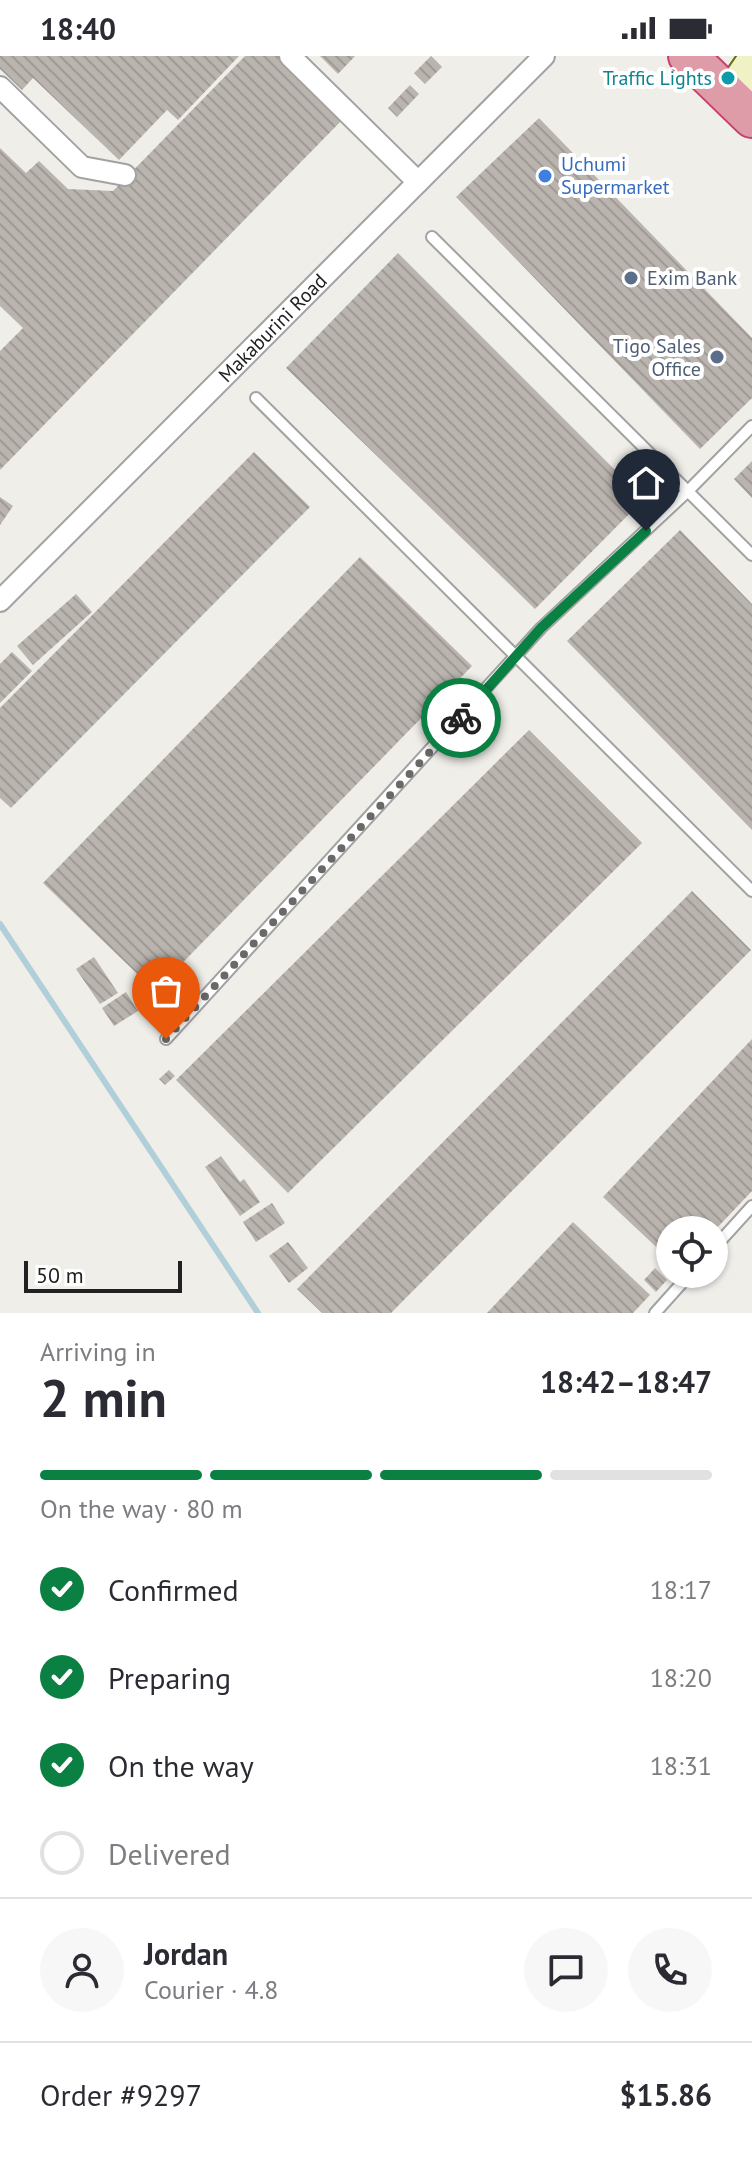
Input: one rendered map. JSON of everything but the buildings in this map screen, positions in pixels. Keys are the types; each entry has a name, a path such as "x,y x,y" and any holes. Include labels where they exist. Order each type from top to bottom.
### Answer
{"highway":[{"path":"688,56 743,110"}],"main road":[{"path":"743,110 741,77 747,63"}],"street":[{"path":"290,56 418,182"},
{"name":"Makaburini Road","path":"0,601 544,56"},
{"path":"0,87 82,167 125,175"}],"lane":[{"path":"432,237 752,555"},
{"path":"256,398 752,891"},
{"path":"166,1039 541,628 688,491 752,426"},
{"path":"728,1233 752,1206"},
{"path":"660,1311 679,1288"}],"waterway":[{"path":"0,924 258,1313"}],"way so far":[{"path":"166,1039 461,718"}],"place":[{"name":"Traffic Lights","path":"728,78"},
{"name":"Uchumi Supermarket","path":"545,176"},
{"name":"Exim Bank","path":"631,278"},
{"name":"Tigo Sales Office","path":"717,357"}],"route":[{"path":"461,718 541,628 646,531"}]}
